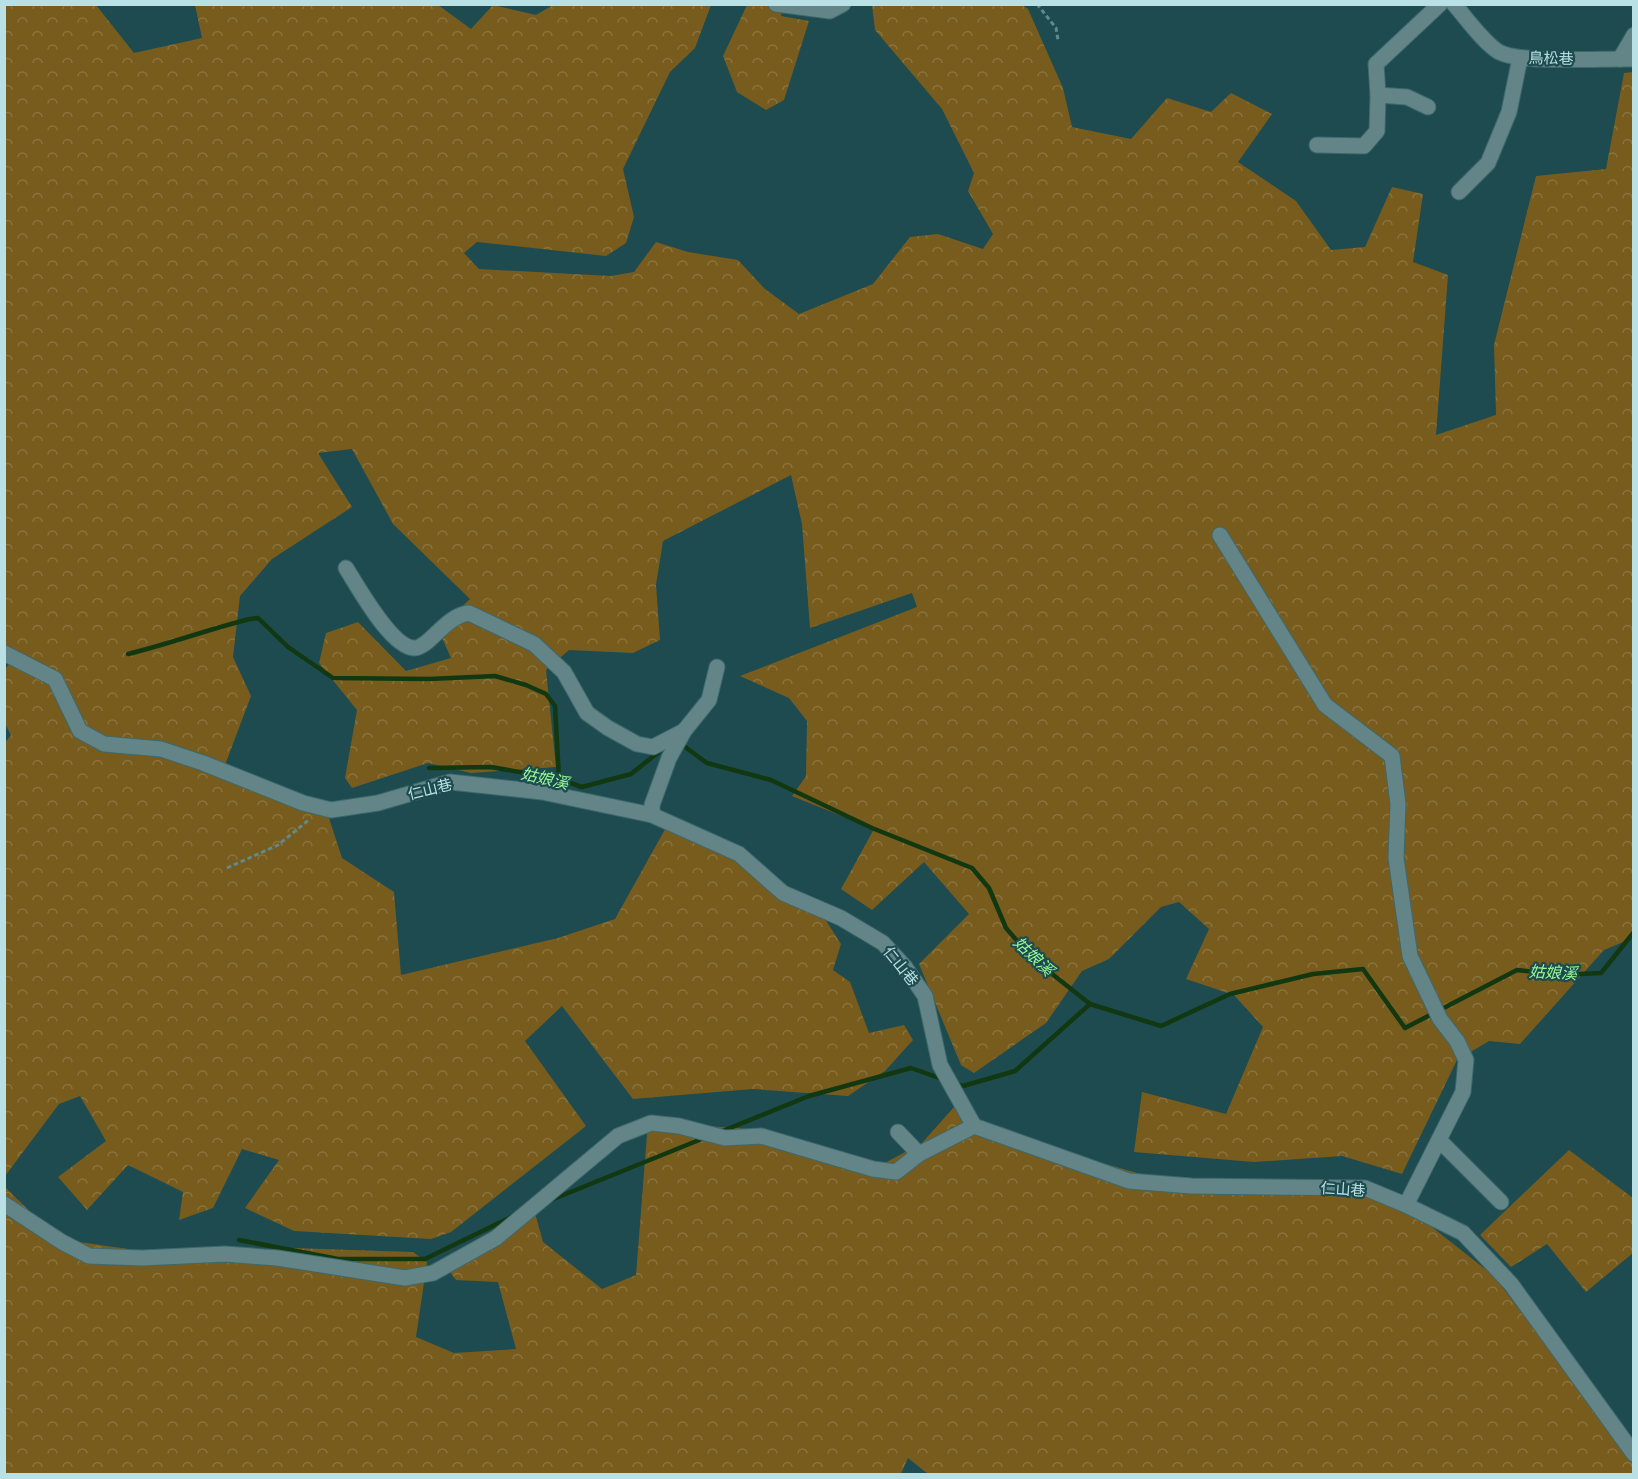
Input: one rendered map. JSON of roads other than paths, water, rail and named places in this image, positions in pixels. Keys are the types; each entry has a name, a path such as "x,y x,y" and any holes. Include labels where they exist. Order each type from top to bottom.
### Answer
{"lane":[{"path":"776,4 830,11 843,4"},
{"path":"1317,145 1364,146 1377,131 1376,64 1452,5"},
{"name":"鳥松巷","path":"1452,5 1499,52 1520,58 1627,59"},
{"path":"1627,59 1634,35"},
{"path":"1459,192 1488,163 1509,112 1520,58"},
{"path":"1378,94 1407,97 1428,107"},
{"path":"1220,535 1325,705 1392,756 1398,804 1396,858 1410,956 1440,1019 1457,1041 1466,1060 1463,1092 1406,1204"},
{"path":"346,568 387,632 406,646 416,648 424,644 459,614 469,613 534,644 564,672 587,713 637,744 654,747 684,731"},
{"name":"仁山巷","path":"4,653 55,679 80,731 104,744 161,749 203,763 303,803 332,810 378,803 450,782 542,792 652,815 739,854 783,893 841,918 883,943 905,967 925,996 940,1065 974,1126 1129,1181 1191,1186 1365,1188 1406,1204 1463,1233 1511,1284 1634,1454"},
{"path":"652,815 652,805 669,758 684,731 709,700 717,667"},
{"path":"4,1204 62,1242 89,1256 142,1258 225,1254 277,1258 405,1278 433,1273 496,1238 618,1136 651,1123 679,1126 725,1138 761,1136 873,1169 896,1172 920,1154 974,1126"},
{"path":"898,1132 920,1154"},
{"path":"1439,1140 1501,1202"}],"waterway":[{"path":"128,654 258,618 288,647 333,678 429,679 495,676 526,685 546,694 555,706 559,779"},
{"name":"姑娘溪","path":"679,745 681,744 707,763 771,780 872,828 972,868 989,888 1006,928 1032,958 1090,1004 1161,1026 1230,994 1313,974 1363,969 1405,1028 1517,970 1558,975 1601,973 1634,932"},
{"name":"姑娘溪","path":"429,768 491,767 559,779 582,787 631,774 660,751"},
{"path":"956,1084 963,1086 1015,1071 1090,1004"},
{"path":"720,1132 809,1096 911,1068 942,1079"},
{"path":"551,1200 704,1138"},
{"path":"239,1240 338,1259 425,1259 513,1216"}]}
